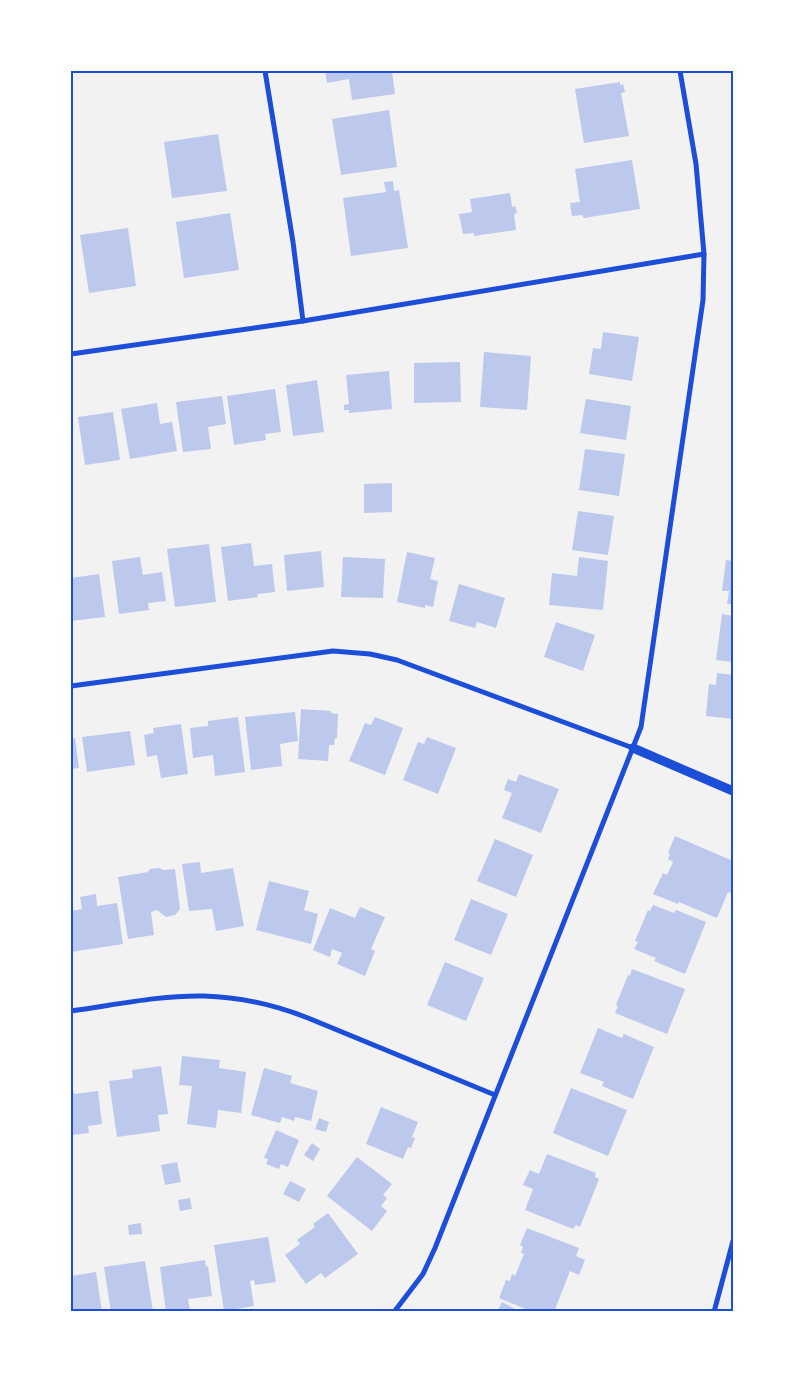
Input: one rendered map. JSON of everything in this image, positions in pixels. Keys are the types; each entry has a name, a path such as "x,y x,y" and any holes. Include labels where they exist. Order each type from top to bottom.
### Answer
{"street":[{"path":"265,71 293,242 303,321"},
{"path":"394,1312 423,1274 431,1256 641,727 703,300 704,254 696,164 680,71"},
{"path":"71,354 303,321 704,254"},
{"path":"71,686 332,651 370,654 397,660 633,748 733,791"},
{"path":"71,1011 185,996 235,998 264,1003 308,1018 495,1095"},
{"path":"714,1312 733,1240"}],"building":[{"path":"325,71 392,71 395,94 352,100 349,79 327,83"},
{"path":"620,82 620,85 623,84 625,92 621,93 629,136 584,143 575,89"},
{"path":"389,110 397,167 341,175 332,119"},
{"path":"218,134 227,191 172,198 164,142"},
{"path":"632,160 640,209 584,218 582,215 572,216 570,203 580,202 575,169"},
{"path":"393,181 394,191 399,190 408,248 351,256 343,198 386,192 384,182"},
{"path":"510,193 512,207 515,206 517,213 514,214 516,230 474,236 474,233 463,234 459,214 472,212 470,199"},
{"path":"230,213 239,270 184,278 176,222"},
{"path":"128,228 136,286 89,293 80,235"},
{"path":"603,332 639,337 632,381 589,374 593,348 601,349"},
{"path":"484,352 531,356 527,410 480,407"},
{"path":"460,362 461,402 414,403 414,363"},
{"path":"389,371 392,409 349,413 349,410 344,410 344,405 349,404 346,375"},
{"path":"317,380 324,432 293,436 286,385"},
{"path":"275,389 281,432 265,434 266,440 234,445 227,396"},
{"path":"222,396 226,424 208,427 211,449 183,452 176,402"},
{"path":"586,399 631,406 626,440 580,433"},
{"path":"157,403 160,424 172,422 177,451 130,459 121,409"},
{"path":"113,412 120,460 85,465 78,417"},
{"path":"585,449 625,454 619,496 579,490"},
{"path":"392,483 392,512 364,513 364,484"},
{"path":"578,511 614,516 608,555 572,550"},
{"path":"251,543 254,566 272,564 275,592 257,594 258,597 228,601 221,547"},
{"path":"209,544 216,602 175,607 167,549"},
{"path":"321,551 324,587 287,591 284,555"},
{"path":"407,552 435,558 430,579 438,581 433,607 425,605 425,608 397,602"},
{"path":"140,557 143,575 162,572 166,601 148,603 149,610 119,614 112,561"},
{"path":"343,557 385,559 383,598 341,597"},
{"path":"579,557 608,561 603,610 549,605 552,573 577,576"},
{"path":"726,560 733,561 733,604 727,604 729,591 722,591"},
{"path":"99,574 105,617 71,621 71,578"},
{"path":"459,584 505,598 496,628 477,622 475,628 449,621"},
{"path":"722,614 733,616 733,662 716,660"},
{"path":"556,622 595,635 583,671 544,657"},
{"path":"717,673 733,675 733,719 706,716 709,684 716,685"},
{"path":"301,709 331,711 331,713 338,714 337,738 335,738 334,745 329,745 328,761 298,759"},
{"path":"295,712 298,741 280,744 282,766 251,770 245,717"},
{"path":"238,717 245,772 215,776 213,755 193,758 190,728 208,726 208,721"},
{"path":"375,717 403,728 385,775 349,761 365,723 371,725"},
{"path":"181,724 188,774 161,778 157,755 147,757 144,735 154,733 153,728"},
{"path":"130,731 135,765 87,772 82,737"},
{"path":"427,737 456,748 438,794 403,780 418,742 424,744"},
{"path":"75,738 79,768 71,769 71,739"},
{"path":"519,774 559,789 541,833 502,818 512,793 504,790 508,779 516,782"},
{"path":"675,836 733,861 733,894 728,892 717,918 679,902 678,904 653,894 663,873 667,875 673,862 668,859 670,854 668,853"},
{"path":"495,839 533,855 516,897 477,881"},
{"path":"200,862 201,873 233,868 244,926 216,931 212,909 189,911 182,864"},
{"path":"159,868 164,870 175,869 180,909 175,915 166,917 157,910 151,912 154,935 128,939 118,877 148,872 150,869"},
{"path":"269,881 309,891 304,910 318,914 311,944 256,930"},
{"path":"96,894 97,906 117,903 123,944 71,952 71,911 82,909 80,897"},
{"path":"471,899 508,914 491,955 454,940"},
{"path":"653,905 674,913 676,910 706,922 685,974 654,961 656,958 634,949 638,942 635,941 648,910 650,911"},
{"path":"360,907 385,917 371,949 375,951 365,976 337,964 342,953 332,949 330,957 313,950 330,908 355,918"},
{"path":"445,962 484,978 466,1021 427,1005"},
{"path":"632,969 685,989 667,1034 615,1013 618,1006 616,1005"},
{"path":"598,1028 622,1038 624,1034 654,1047 633,1099 602,1086 604,1082 580,1073"},
{"path":"182,1056 220,1060 219,1068 246,1072 241,1113 218,1110 216,1128 187,1124 192,1086 179,1085"},
{"path":"161,1066 168,1114 158,1115 160,1131 117,1137 109,1081 133,1078 132,1070"},
{"path":"264,1068 292,1076 290,1083 318,1091 311,1121 295,1117 294,1121 282,1117 280,1123 251,1115"},
{"path":"71,1079 74,1094 98,1091 102,1124 88,1126 89,1133 71,1135"},
{"path":"571,1088 627,1110 608,1156 553,1133"},
{"path":"381,1107 418,1122 412,1137 415,1138 411,1148 408,1147 403,1159 366,1144"},
{"path":"319,1118 329,1122 326,1132 315,1129"},
{"path":"276,1130 299,1140 288,1167 281,1164 279,1169 266,1164 268,1159 264,1158"},
{"path":"312,1143 320,1149 313,1161 304,1155"},
{"path":"547,1154 596,1173 595,1177 599,1179 580,1227 576,1225 573,1229 525,1210 533,1189 523,1185 530,1170 539,1174"},
{"path":"357,1157 392,1184 383,1195 387,1198 381,1206 387,1211 372,1231 327,1196"},
{"path":"177,1162 181,1182 165,1185 161,1165"},
{"path":"290,1181 306,1189 299,1202 283,1194"},
{"path":"190,1198 192,1209 180,1211 178,1200"},
{"path":"328,1213 358,1254 325,1278 321,1273 306,1284 285,1255 300,1244 297,1240 315,1227 313,1224"},
{"path":"141,1223 142,1234 129,1235 128,1225"},
{"path":"527,1228 579,1248 576,1256 585,1260 579,1275 570,1271 554,1312 533,1312 499,1298 506,1280 510,1281 512,1274 515,1276 524,1254 521,1253 523,1247 520,1245"},
{"path":"268,1237 276,1282 255,1285 254,1280 250,1281 254,1306 224,1311 214,1245"},
{"path":"205,1260 206,1267 208,1266 212,1296 188,1299 190,1310 166,1312 160,1267"},
{"path":"145,1261 153,1312 111,1312 104,1267"},
{"path":"96,1272 102,1312 71,1312 71,1276"},
{"path":"502,1302 521,1312 497,1312"}]}
